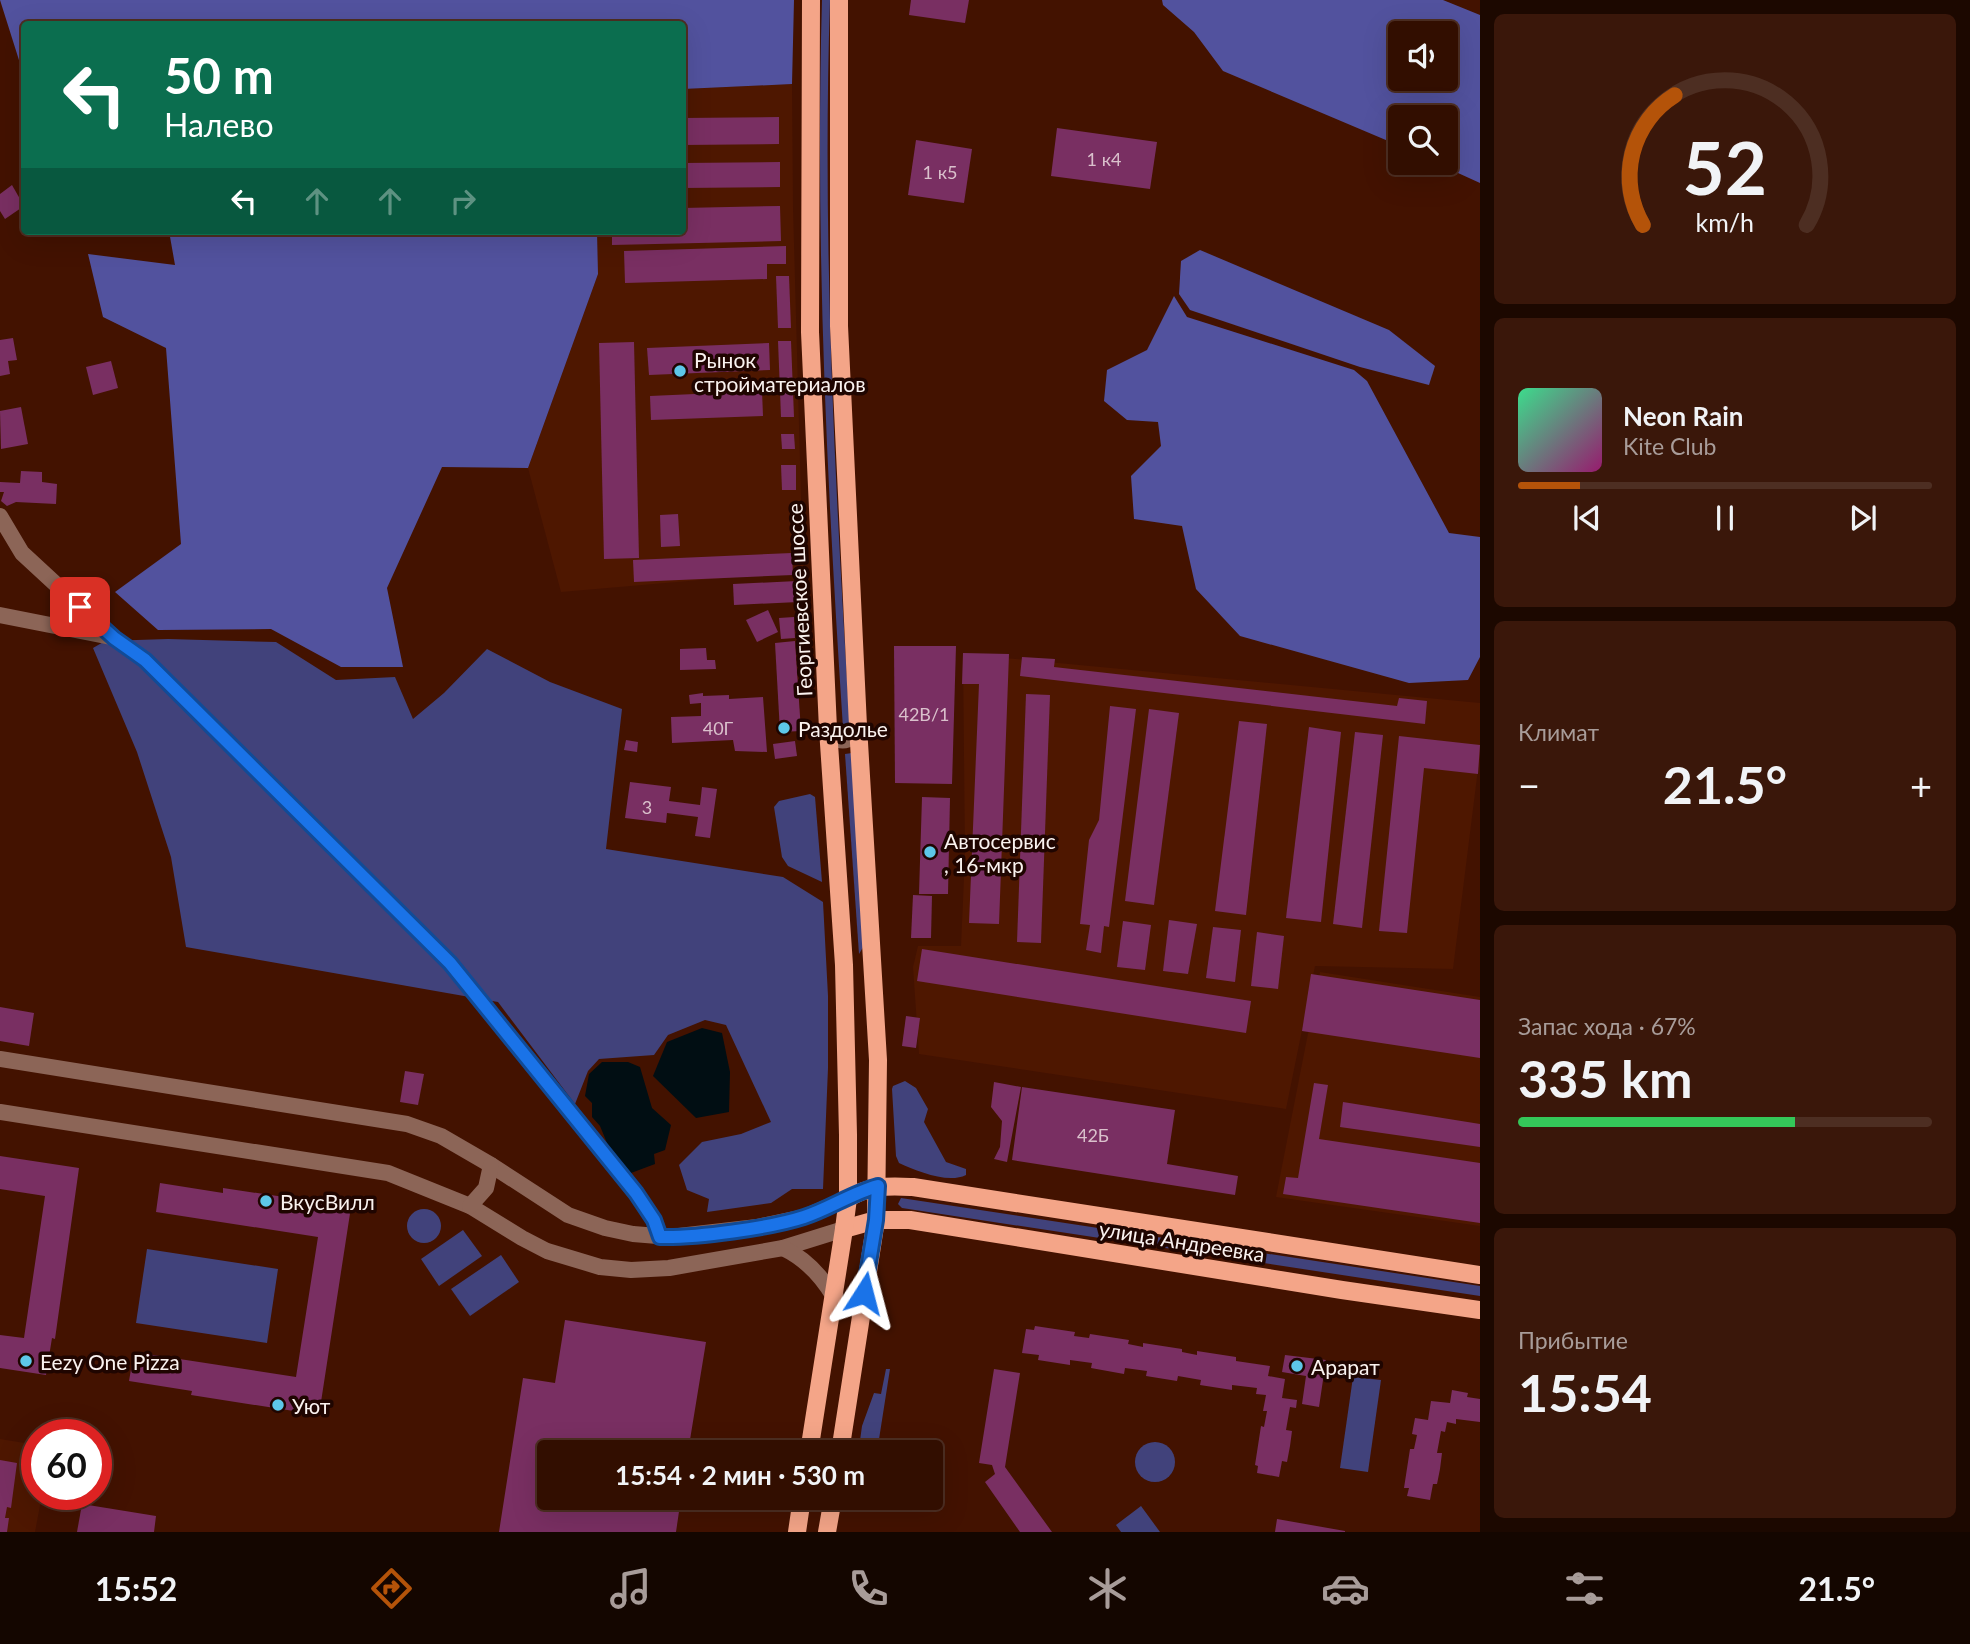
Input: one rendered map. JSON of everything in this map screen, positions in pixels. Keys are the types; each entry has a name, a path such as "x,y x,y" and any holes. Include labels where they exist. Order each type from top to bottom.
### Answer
{"main road":[{"name":"Георгиевское шоссе","path":"811,0 810,332 828,729 844,965 848,1198 811,1440"},
{"path":"839,0 839,326 858,726 878,1060 876,1220 842,1440"},
{"path":"848,1198 878,1186"},
{"name":"улица Андреевка","path":"878,1186 913,1187 1252,1242 1480,1275"},
{"name":"улица Андреевка","path":"844,1228 876,1220 910,1220 1480,1310"},
{"path":"797,1532 800,1510"},
{"path":"827,1532 831,1510"}],"street":[{"path":"0,516 22,553 114,638 145,660 450,963 636,1193 654,1220 660,1237"},
{"path":"0,615 114,638"},
{"path":"828,729 836,739 842,741 853,737 858,726"},
{"path":"0,1059 407,1124 441,1136 568,1215 605,1228 660,1237 757,1227 804,1217 848,1198"},
{"path":"0,1112 388,1173 470,1206 547,1251 600,1267 654,1270 783,1248 844,1228"},
{"path":"470,1206 486,1188 491,1165"},
{"path":"783,1248 806,1261 834,1297"}],"shaded area":[{"path":"0,0 794,0 792,84 686,89 686,21 21,21 21,66"},
{"path":"822,0 830,0 828,182 831,364 850,728 843,728 824,364 820,182"},
{"path":"1162,0 1443,0 1480,15 1480,183 1458,173 1458,105 1388,105 1388,141 1223,71 1194,32 1163,5"},
{"name":"Рынок стройматериалов","path":"792,84 803,571 561,592 528,468 598,274 597,235 686,235 686,89"},
{"path":"170,235 597,235 598,274 528,468 442,467 387,588 403,667 341,667 271,629 158,630 115,592 181,544 166,348 103,317 88,254 175,265"},
{"path":"1200,250 1389,330 1435,366 1429,385 1360,367 1190,310 1179,294 1181,261"},
{"path":"1174,296 1187,317 1354,370 1367,381 1449,533 1480,537 1480,657 1468,680 1409,683 1240,636 1196,589 1182,526 1134,519 1131,476 1161,446 1158,422 1127,420 1104,401 1107,370 1147,350"},
{"path":"168,639 276,642 336,680 395,677 413,719 444,693 487,649 550,682 622,709 606,849 783,877 823,902 828,996 828,1068 823,1189 792,1189 771,1203 707,1212 709,1199 687,1190 679,1165 702,1142 741,1134 771,1122 726,1025 705,1020 668,1035 654,1055 599,1059 588,1071 575,1104 498,1002 186,947 171,857 137,752 93,648 105,641"},
{"path":"963,654 1480,703 1480,753 1453,969 1315,966 1286,1109 919,1054 913,967 918,946 961,946 965,856"},
{"path":"852,753 865,944 859,954 845,754"},
{"path":"810,794 815,797 822,882 788,866 782,857 774,807 779,801"},
{"path":"1320,972 1480,997 1480,1226 1276,1197"},
{"path":"702,1028 722,1033 730,1072 729,1112 696,1118 653,1076 667,1042"},
{"path":"602,1062 628,1062 640,1067 652,1108 671,1125 665,1150 654,1154 655,1164 631,1173 612,1155 600,1126 592,1117 592,1103 585,1096 589,1074"},
{"path":"905,1081 916,1088 928,1109 924,1122 946,1162 966,1169 966,1175 942,1177 899,1163 896,1156 892,1089"},
{"path":"901,1198 1480,1286 1480,1296 902,1208 898,1204"},
{"path":"424,1209 436,1214 441,1226 436,1238 424,1243 412,1238 407,1226 412,1214"},
{"path":"463,1230 482,1256 439,1286 421,1259"},
{"path":"147,1249 278,1269 267,1343 136,1323"},
{"path":"501,1255 519,1282 470,1316 451,1289"},
{"path":"886,1369 890,1369 879,1440 860,1440 862,1426 874,1393 881,1394"},
{"path":"1353,1377 1381,1380 1368,1472 1340,1468"},
{"path":"0,1439 21,1442 21,1510 39,1510 35,1532 0,1532"},
{"path":"1155,1442 1163,1443 1169,1448 1174,1454 1174,1470 1169,1476 1163,1481 1155,1482 1147,1481 1141,1476 1136,1470 1135,1462 1136,1454 1141,1448 1147,1443"},
{"path":"1141,1506 1160,1532 1121,1532 1116,1525"}],"building":[{"path":"911,0 969,0 965,23 909,15"},
{"path":"779,117 779,144 686,145 686,118"},
{"path":"1057,128 1157,142 1150,189 1051,176"},
{"path":"916,140 972,149 964,203 908,195"},
{"path":"780,162 780,187 686,188 686,163"},
{"path":"12,185 21,201 21,208 5,219 0,211 0,194"},
{"path":"780,206 781,241 612,245 612,235 686,235 686,208"},
{"path":"786,246 786,264 767,264 767,279 625,283 624,251"},
{"path":"776,276 789,276 791,328 778,328"},
{"path":"13,338 17,360 8,361 10,374 0,376 0,340"},
{"path":"778,341 791,341 794,417 781,417"},
{"path":"634,342 639,558 604,559 599,343"},
{"path":"769,343 770,370 649,375 647,348"},
{"path":"111,361 118,388 93,395 86,367"},
{"path":"762,391 763,416 651,420 650,396"},
{"path":"21,407 28,444 1,449 0,411"},
{"path":"781,434 794,434 795,449 782,449"},
{"path":"781,465 796,465 796,490 782,490"},
{"path":"21,471 42,472 42,482 57,484 56,504 16,502 7,506 1,501 4,492 0,492 0,482 20,483"},
{"path":"678,514 680,546 661,547 660,515"},
{"path":"792,553 793,575 634,582 633,560"},
{"path":"797,581 798,602 734,605 733,584"},
{"path":"768,610 778,632 757,642 746,620"},
{"path":"794,617 795,638 781,639 779,618"},
{"path":"795,641 801,731 780,732 775,643"},
{"path":"894,646 956,646 952,784 895,783"},
{"path":"706,648 707,660 715,660 716,669 680,670 680,649"},
{"path":"963,653 1009,654 999,924 969,923 979,684 962,684"},
{"path":"1022,657 1055,659 1054,667 1397,706 1399,698 1427,701 1425,724 1020,676"},
{"path":"703,693 703,696 729,695 729,699 763,697 767,752 735,751 733,740 672,743 671,717 701,716 701,703 690,704 689,695"},
{"path":"1026,694 1050,695 1041,943 1017,942"},
{"path":"1110,706 1136,709 1109,927 1104,926 1101,953 1086,950 1090,925 1080,924 1089,840 1099,820"},
{"path":"1149,709 1179,713 1154,905 1125,901"},
{"path":"1239,721 1267,724 1246,915 1215,911"},
{"path":"1309,727 1341,732 1321,922 1286,918"},
{"path":"1355,732 1383,735 1362,928 1333,924"},
{"path":"1399,736 1480,745 1478,774 1424,768 1407,933 1379,931"},
{"path":"626,740 638,742 637,752 624,750"},
{"path":"795,741 797,756 775,759 773,744"},
{"path":"630,782 671,787 669,801 700,805 702,787 717,789 710,838 695,836 698,817 667,813 666,823 625,818"},
{"path":"922,797 950,798 948,894 919,894"},
{"path":"913,895 932,896 931,938 911,938"},
{"path":"1169,920 1197,924 1188,974 1163,971"},
{"path":"1123,921 1151,925 1145,970 1117,967"},
{"path":"1213,927 1241,930 1235,982 1206,978"},
{"path":"1257,932 1284,936 1278,989 1251,986"},
{"path":"922,949 1251,1001 1246,1033 917,981"},
{"path":"1311,974 1480,1000 1480,1058 1302,1031"},
{"path":"0,1007 34,1013 29,1046 0,1041"},
{"path":"906,1016 920,1018 916,1048 902,1046"},
{"path":"405,1071 424,1074 418,1105 400,1102"},
{"path":"994,1082 1021,1087 1007,1162 994,1159 1000,1147 1002,1121 991,1107"},
{"path":"1314,1083 1328,1085 1319,1139 1480,1163 1480,1223 1283,1194 1286,1177 1298,1178"},
{"path":"1022,1087 1175,1110 1167,1164 1238,1176 1235,1195 1012,1160"},
{"path":"1343,1102 1480,1124 1480,1147 1340,1127"},
{"path":"0,1156 79,1168 55,1339 52,1338 46,1375 0,1368 0,1335 24,1338 45,1196 0,1189"},
{"path":"160,1183 223,1193 223,1188 351,1207 319,1415 191,1395 192,1391 129,1381 134,1352 296,1377 318,1237 156,1212"},
{"path":"565,1320 706,1342 690,1440 537,1440 537,1510 679,1510 676,1532 499,1532 523,1378 555,1383"},
{"path":"1035,1326 1075,1332 1074,1336 1089,1338 1090,1334 1129,1340 1128,1344 1143,1347 1143,1343 1182,1349 1182,1352 1197,1355 1197,1351 1270,1366 1268,1376 1285,1379 1282,1398 1297,1400 1296,1408 1290,1407 1286,1430 1292,1431 1290,1446 1287,1462 1282,1461 1279,1477 1257,1473 1258,1466 1255,1465 1261,1426 1264,1427 1267,1411 1263,1411 1266,1395 1256,1394 1257,1388 1232,1385 1232,1390 1200,1385 1201,1380 1178,1376 1177,1381 1146,1376 1147,1371 1125,1368 1124,1374 1091,1368 1092,1363 1070,1360 1070,1365 1038,1360 1039,1355 1022,1353 1026,1329 1034,1330"},
{"path":"1285,1355 1326,1360 1319,1407 1302,1404 1306,1376 1282,1372"},
{"path":"994,1369 1020,1373 1005,1467 1052,1532 1020,1532 985,1482 995,1474 992,1465 979,1463"},
{"path":"1452,1390 1480,1399 1480,1422 1456,1419 1456,1424 1447,1422 1445,1432 1441,1431 1437,1453 1442,1453 1440,1469 1430,1500 1407,1496 1409,1488 1404,1488 1410,1449 1414,1449 1417,1435 1412,1434 1415,1418 1428,1420 1431,1401 1450,1403"},
{"path":"0,1460 17,1463 11,1508 7,1507 5,1518 9,1518 7,1532 0,1532"},
{"path":"112,1509 156,1516 154,1532 77,1532 81,1510"},
{"path":"1277,1519 1345,1531 1345,1532 1275,1532"}],"place":[{"name":"Рынок стройматериалов","path":"680,371"},
{"name":"Раздолье","path":"784,728"},
{"name":"Автосервис , 16-мкр","path":"930,852"},
{"name":"ВкусВилл","path":"266,1201"},
{"name":"Eezy One Pizza","path":"26,1361"},
{"name":"Арарат","path":"1297,1366"},
{"name":"Уют","path":"278,1405"}],"route":[{"path":"80,607 114,638 145,660 450,963 636,1193 654,1220 660,1237 757,1227 804,1217 863,1190 878,1186 876,1220 864,1293"}]}
